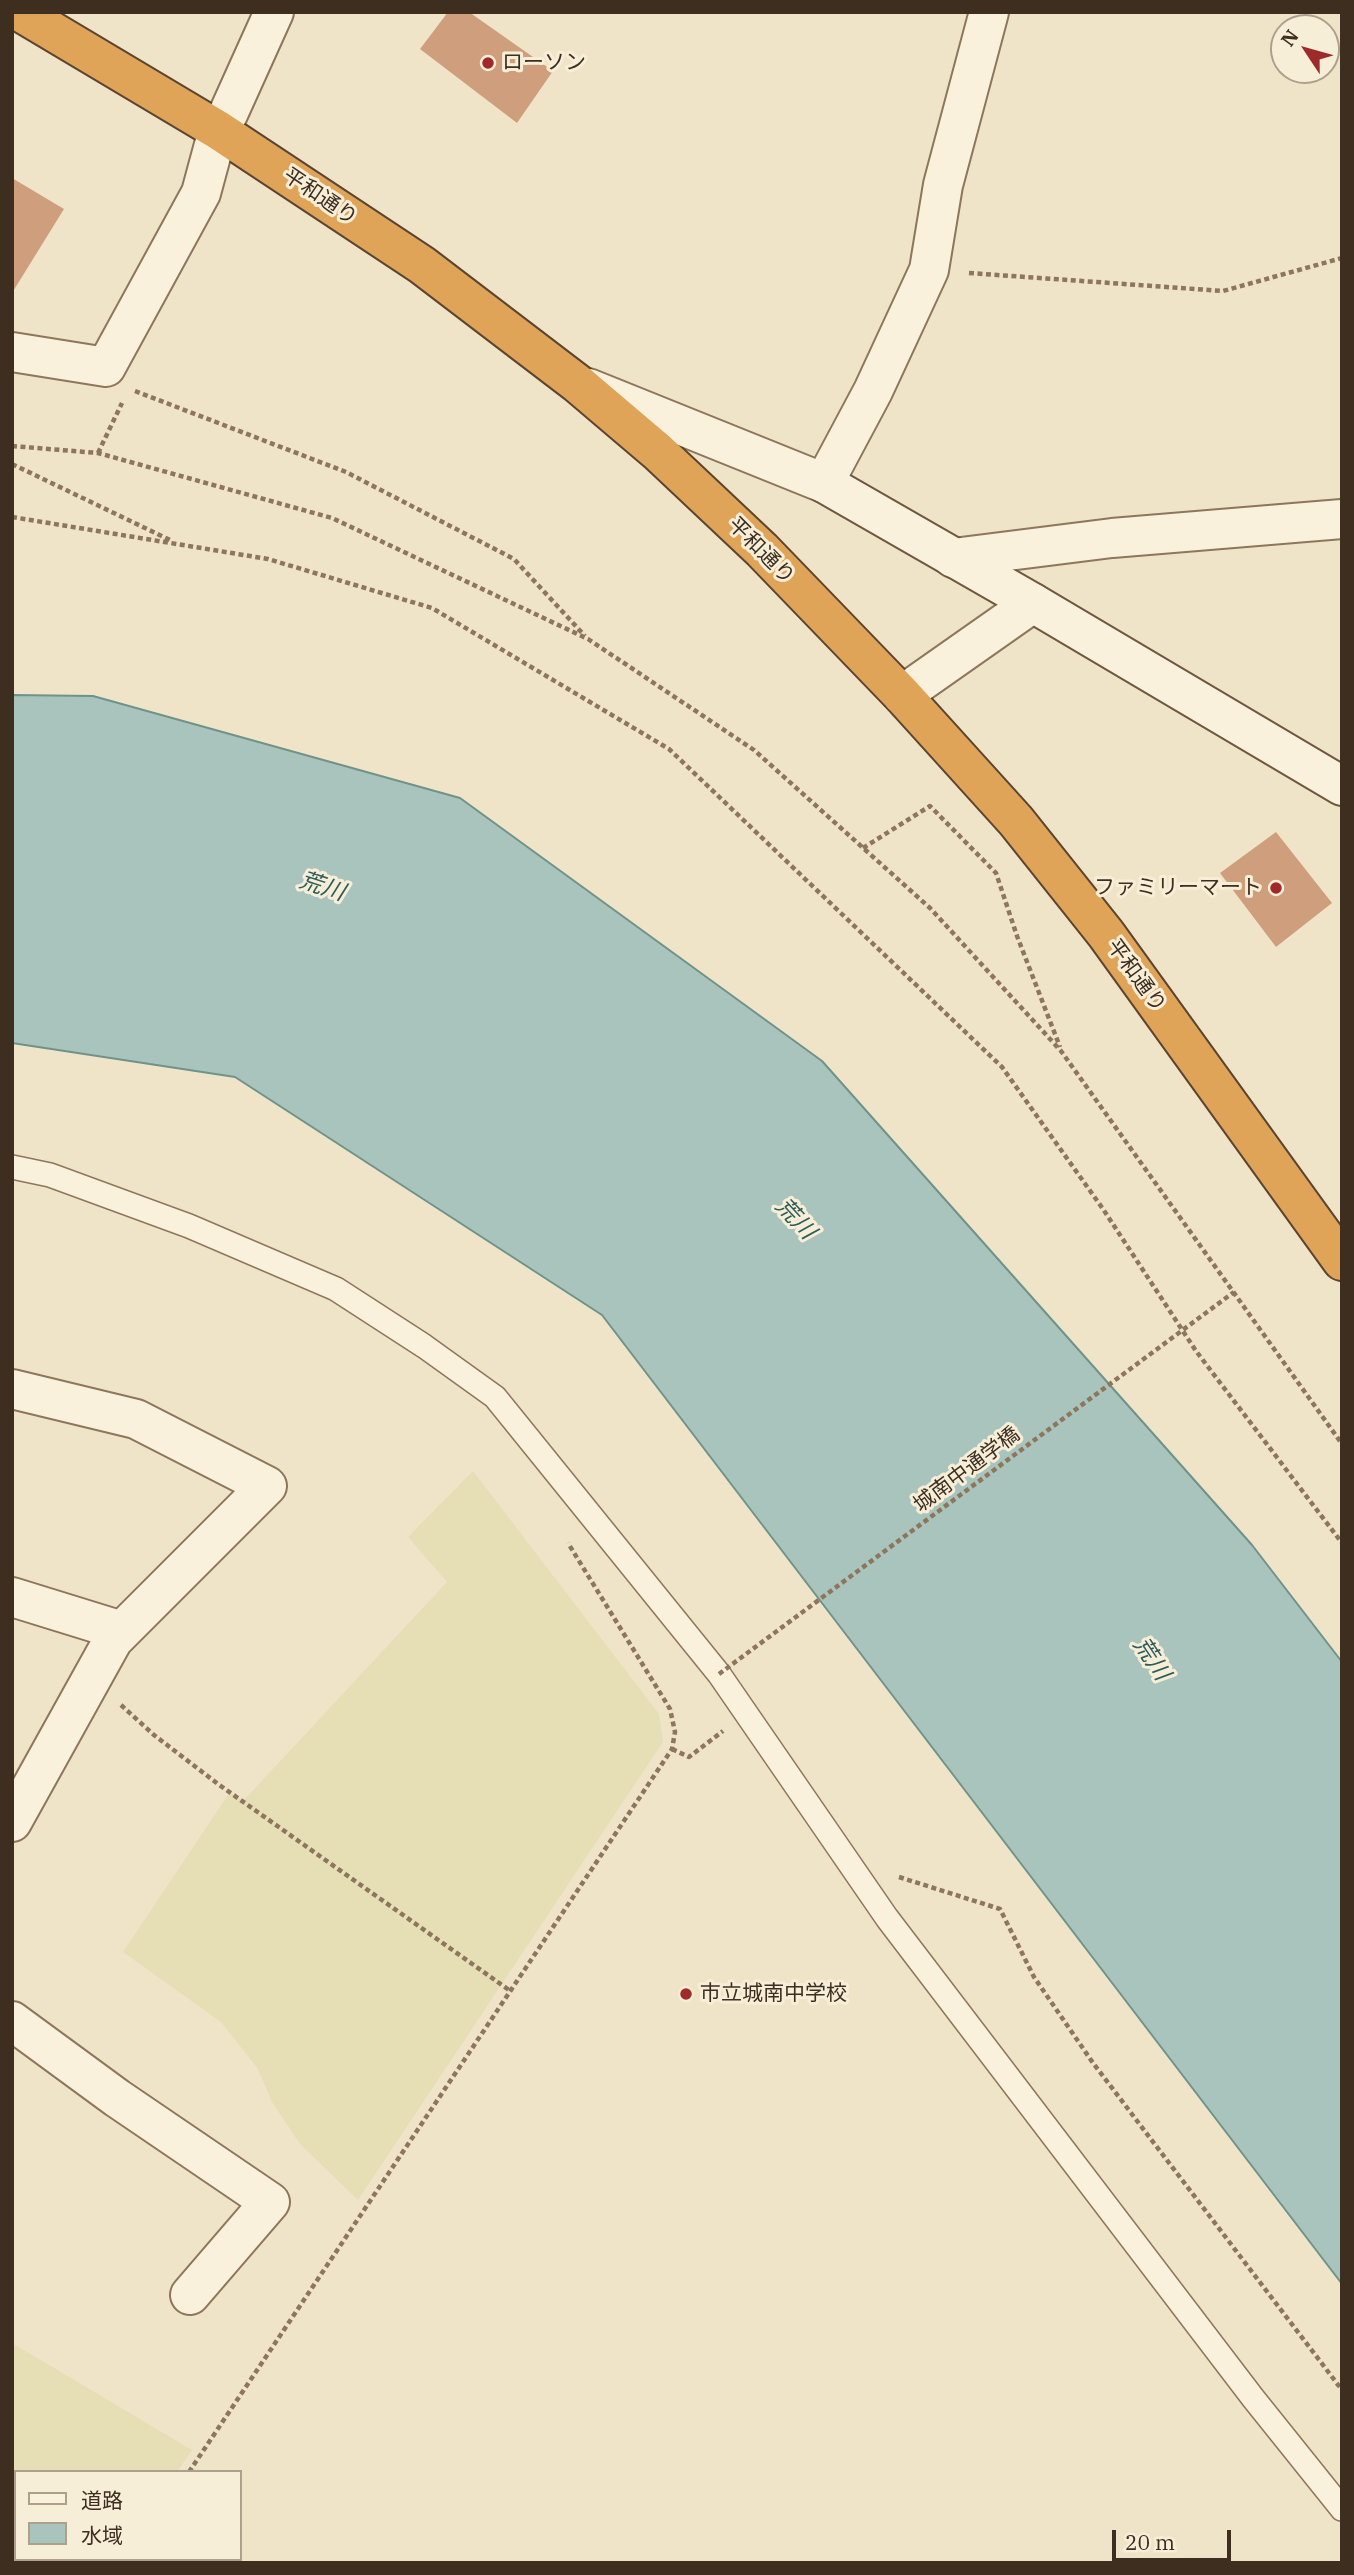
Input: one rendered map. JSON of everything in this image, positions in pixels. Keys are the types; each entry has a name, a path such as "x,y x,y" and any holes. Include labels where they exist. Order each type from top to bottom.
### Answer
{"highway":[{"name":"平和通り","path":"20,12 219,130 422,265 578,384 658,452 762,550 902,695 1016,821 1106,934 1342,1261"}],"street":[{"path":"12,352 106,367 120,374 201,193 219,130 229,114 274,12"},
{"path":"824,483 873,391 929,270 943,185 989,12"},
{"path":"578,384 824,483 1034,603 1342,786"},
{"path":"953,558 1112,538 1342,519"},
{"path":"902,695 1034,603"},
{"path":"12,1389 136,1419 267,1486 113,1640 18,1801"},
{"path":"12,1597 122,1631"},
{"path":"12,2021 117,2098 270,2202 190,2295"}],"lane":[{"path":"12,1167 50,1175 189,1226 336,1289 434,1353 495,1397 719,1674 845,1859 1253,2398 1342,2510"}],"path":[{"path":"929,270 1223,291 1342,258"},
{"path":"98,453 120,374 346,472 514,559 588,639"},
{"path":"12,446 98,453 332,518 588,639 754,750 930,908 1062,1051 1342,1444"},
{"path":"12,464 180,544"},
{"path":"12,517 268,559 432,608 669,749 1002,1067 1103,1209 1196,1351 1342,1543"},
{"path":"863,848 930,806 996,873 1017,936 1062,1051"},
{"name":"城南中通学橋","path":"719,1674 1234,1292"},
{"path":"190,2470 672,1749 675,1732 670,1709 564,1536"},
{"path":"93,1678 164,1744 509,1990"},
{"path":"672,1749 689,1756 746,1714"},
{"path":"845,1859 1000,1909 1034,1977 1093,2063 1342,2390"}],"shaded area":[{"path":"473,1471 659,1714 663,1742 358,2200 300,2144 272,2102 258,2069 221,2022 123,1952 230,1792 243,1801 447,1582 408,1537"},
{"path":"12,2343 192,2450 178,2470 14,2470 14,2515"}],"water":[{"name":"荒川","path":"12,695 93,696 460,798 822,1061 1252,1545 1342,1662 1342,2284 602,1315 235,1077 12,1043"}],"building":[{"path":"448,12 469,12 553,71 517,123 420,49"},
{"path":"12,178 64,209 12,293"},
{"name":"ファミリーマート","path":"1276,832 1332,903 1276,947 1220,873"}],"place":[{"name":"ローソン","path":"488,63"},
{"name":"ファミリーマート","path":"1276,888"},
{"name":"市立城南中学校","path":"686,1994"}]}
